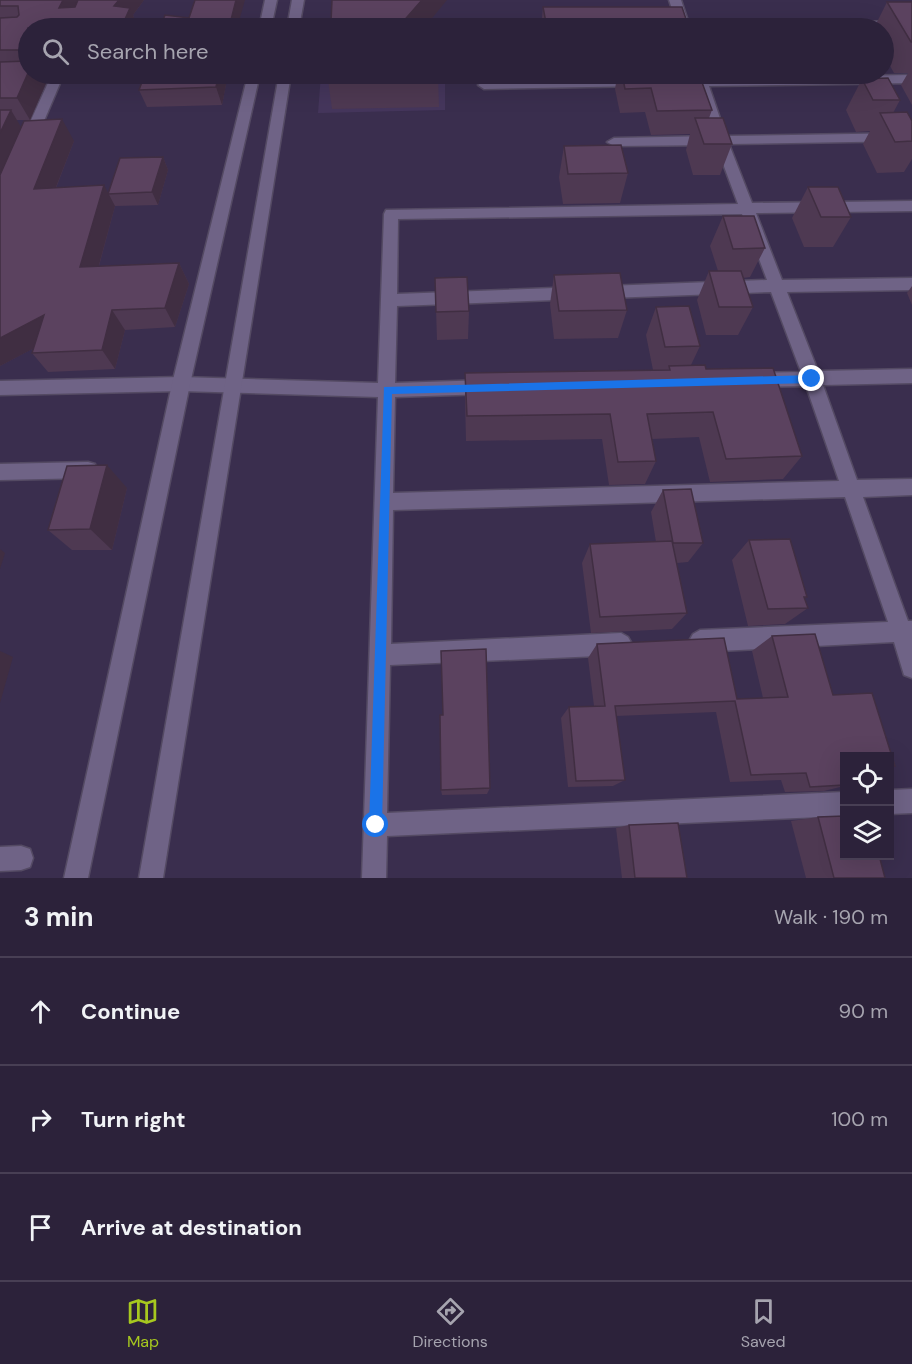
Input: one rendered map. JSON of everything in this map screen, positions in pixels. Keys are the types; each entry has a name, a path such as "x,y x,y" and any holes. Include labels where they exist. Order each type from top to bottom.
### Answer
{"street":[{"path":"267,18 271,0"},
{"path":"295,18 298,0"},
{"path":"675,0 681,18"},
{"path":"894,25 912,25"},
{"path":"894,79 912,79"},
{"path":"22,158 29,126 49,84"},
{"path":"76,878 181,384 252,84"},
{"path":"151,878 283,84"},
{"path":"484,85 570,84"},
{"path":"702,84 775,286 907,632 912,667"},
{"path":"614,142 912,137"},
{"path":"374,878 391,214 912,206"},
{"path":"389,300 775,286 912,284"},
{"path":"742,381 912,376"},
{"path":"0,388 181,384 387,390 505,387"},
{"path":"0,472 98,469"},
{"path":"384,502 912,487"},
{"path":"677,642 907,632"},
{"path":"380,655 641,643"},
{"path":"894,802 912,801"},
{"path":"376,825 840,804"}],"shaded area":[{"path":"320,84 445,84 445,110 318,113"}],"building":[{"path":"0,0 63,0 59,8 75,7 78,0 119,0 114,6 130,8 126,18 18,18 18,50 0,50 0,18 19,15 18,6 0,6"},
{"path":"195,0 236,0 232,18 189,18"},
{"path":"332,0 422,0 406,18 331,18"},
{"path":"887,2 912,2 912,42 911,42"},
{"path":"543,7 682,7 686,18 545,18"},
{"path":"165,15 189,18 164,18"},
{"path":"18,61 18,84 23,84 17,98 0,98 0,62"},
{"path":"141,84 217,84 216,87 139,90"},
{"path":"624,84 703,84 712,110 657,111 651,88 625,89"},
{"path":"865,84 891,84 900,100 873,100"},
{"path":"0,110 11,110 0,133"},
{"path":"907,112 912,121 912,141 895,142 880,113"},
{"path":"695,118 723,118 732,144 704,144"},
{"path":"62,119 34,189 104,185 80,267 179,263 165,308 112,310 102,350 32,353 44,315 0,338 0,175 24,121"},
{"path":"621,145 628,173 568,174 564,146"},
{"path":"163,157 152,192 108,194 120,158"},
{"path":"808,187 838,187 851,217 821,217"},
{"path":"723,216 754,216 765,248 733,249"},
{"path":"709,271 741,271 753,307 719,307"},
{"path":"620,273 627,310 559,311 554,275"},
{"path":"467,277 469,311 436,312 435,278"},
{"path":"689,306 700,346 665,347 656,307"},
{"path":"705,365 706,369 773,368 802,456 726,459 713,412 647,414 656,461 618,462 610,414 467,416 465,373 670,370 669,366"},
{"path":"107,465 90,529 48,530 67,466"},
{"path":"691,489 703,543 673,543 663,490"},
{"path":"790,539 807,597 804,597 808,608 768,609 749,540"},
{"path":"672,541 687,613 600,617 590,544"},
{"path":"815,634 833,695 872,693 891,752 840,752 840,785 810,787 806,773 751,775 735,701 615,706 625,780 576,781 569,707 605,706 597,644 724,638 737,699 788,697 772,636"},
{"path":"486,649 490,788 441,790 440,715 443,715 441,651"},
{"path":"840,816 840,860 880,860 885,878 834,878 818,817"},
{"path":"678,823 687,878 635,878 629,825"}],"route":[{"path":"376,825 387,390 812,379"}]}
